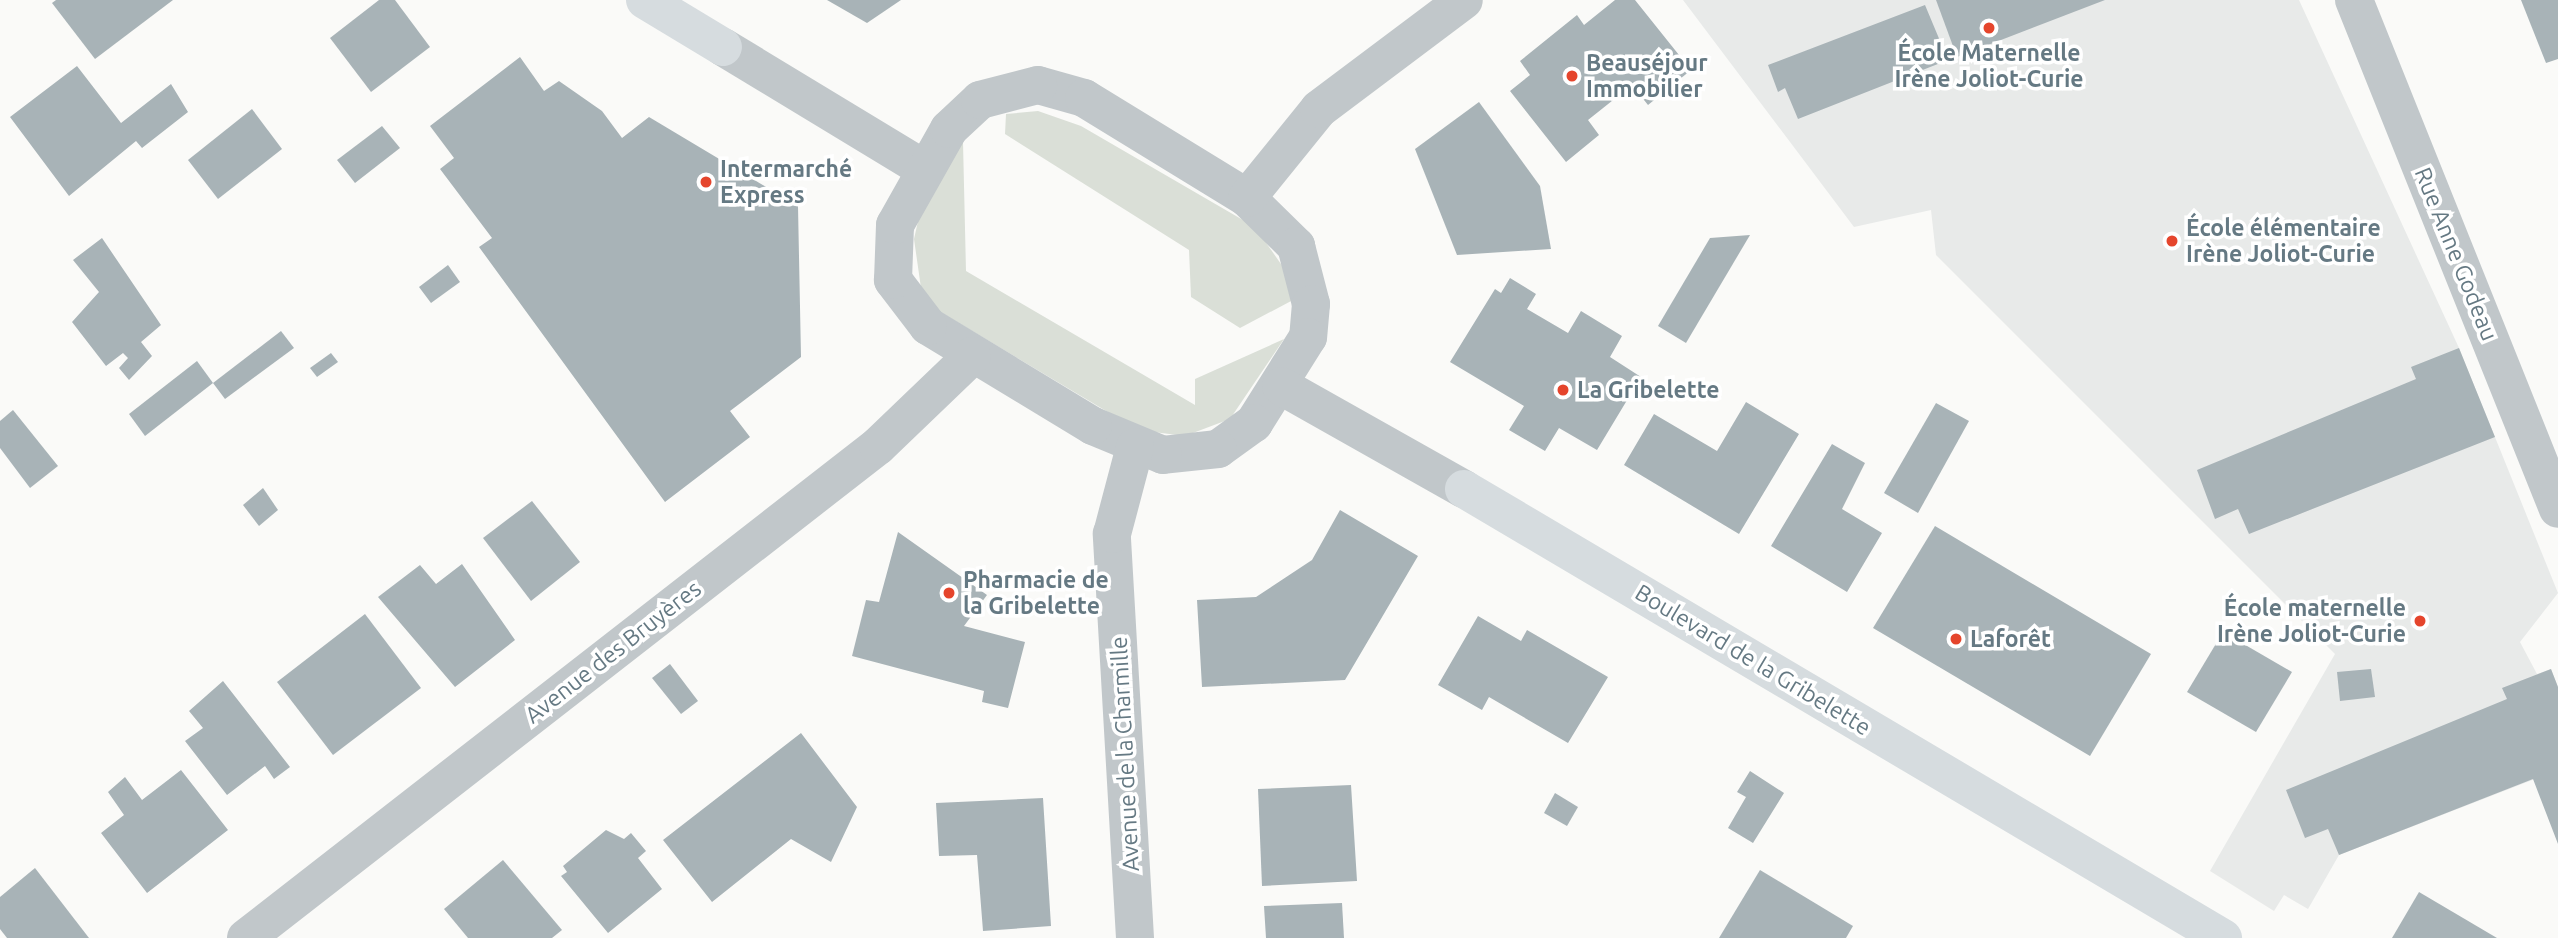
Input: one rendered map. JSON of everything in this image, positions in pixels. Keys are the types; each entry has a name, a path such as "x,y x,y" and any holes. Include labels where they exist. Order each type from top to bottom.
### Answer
{"main road":[{"path":"645,0 723,47"},
{"name":"Boulevard de la Gribelette","path":"1464,489 2223,938"}],"street":[{"path":"1247,198 1320,109 1464,0"},
{"name":"Rue Anne Godeau","path":"2354,0 2558,509"},
{"path":"723,47 923,168"},
{"path":"1038,85 1084,98 1247,198 1296,246 1307,272 1308,337 1281,386 1254,423 1218,449 1187,457 1135,447 972,356 921,319 893,280 895,225 923,168 980,100 1005,89 1038,85"},
{"name":"Avenue des Bruyères","path":"246,938 878,446 972,356"},
{"name":"Boulevard de la Gribelette","path":"1281,386 1464,489"},
{"name":"Avenue de la Charmille","path":"1135,447 1112,534 1135,938"}],"shaded area":[{"name":"École élémentaire Irène Joliot-Curie","path":"1683,0 2299,0 2459,348 2558,593 2520,642 2537,674 2551,669 2558,687 2558,770 2339,855 2308,909 2284,895 2274,911 2210,871 2335,654 1936,255 1931,210 1854,227"},
{"path":"1038,111 1081,126 1255,227 1288,274 1293,300 1240,328 1191,297 1189,250 1005,134 1006,114"},
{"path":"963,142 966,271 1195,405 1195,379 1284,339 1230,419 1185,436 1138,430 937,310 921,288 914,239 921,208"}],"building":[{"path":"56,0 173,0 95,59 52,3"},
{"path":"379,0 395,0 430,47 371,92 330,38"},
{"path":"827,0 901,0 867,23"},
{"path":"1615,0 1635,0 1691,70 1648,105 1632,85 1588,120 1599,135 1566,162 1510,91 1530,75 1520,61 1577,15 1584,25"},
{"name":"École Maternelle Irène Joliot-Curie","path":"1936,0 2105,0 1957,57"},
{"path":"2521,0 2558,0 2558,59 2546,63"},
{"path":"1925,5 1948,60 1798,119 1785,88 1778,92 1768,65"},
{"path":"520,57 544,91 559,81 602,111 622,138 649,117 798,206 801,357 730,411 750,437 665,502 479,247 492,238 440,169 454,158 430,126"},
{"path":"77,66 121,123 171,84 188,112 142,148 136,141 69,196 10,117"},
{"path":"1479,102 1540,186 1551,249 1457,255 1415,149"},
{"path":"252,109 282,149 218,199 188,160"},
{"path":"382,126 400,148 355,183 337,160"},
{"path":"1750,235 1686,343 1658,326 1710,238"},
{"path":"102,238 161,325 141,342 152,356 129,380 119,368 128,358 123,353 106,366 72,322 99,292 73,260"},
{"path":"448,265 460,282 431,303 419,287"},
{"path":"1510,278 1536,294 1527,309 1568,333 1581,311 1622,336 1610,357 1641,377 1597,450 1559,428 1545,451 1509,430 1524,406 1450,362 1495,289 1501,293"},
{"path":"281,331 294,348 225,399 213,383"},
{"path":"2459,348 2495,437 2249,534 2238,509 2215,519 2197,470 2416,379 2411,367"},
{"path":"331,353 338,362 317,377 310,368"},
{"path":"197,361 213,383 145,436 129,414"},
{"path":"1746,402 1799,434 1739,534 1624,465 1654,414 1717,451"},
{"path":"1936,403 1969,421 1918,513 1884,493"},
{"path":"13,410 58,466 30,488 0,448 0,421"},
{"path":"1832,444 1865,463 1842,509 1882,533 1847,592 1771,546"},
{"path":"263,488 278,510 259,526 243,505"},
{"path":"532,501 580,562 531,601 483,538"},
{"path":"1340,510 1418,556 1345,680 1202,687 1197,600 1256,597 1312,560"},
{"path":"1935,526 2151,654 2090,756 1873,628"},
{"path":"898,532 987,595 964,626 1025,642 1008,708 982,702 984,691 852,656 866,600 879,602"},
{"path":"462,564 515,640 455,687 378,597 420,565 436,584"},
{"path":"365,614 421,688 333,755 277,682"},
{"path":"1478,616 1521,641 1527,630 1608,677 1568,743 1489,697 1482,710 1438,685"},
{"path":"2223,632 2292,672 2256,732 2187,692"},
{"path":"670,664 698,701 681,714 652,678"},
{"path":"2371,669 2375,697 2340,701 2337,672"},
{"path":"2551,669 2558,687 2558,844 2533,779 2339,855 2328,829 2305,838 2286,790 2507,699 2502,688"},
{"path":"223,681 290,767 274,779 265,766 227,795 185,741 203,728 189,711"},
{"path":"801,733 857,807 831,862 791,839 712,902 663,840"},
{"path":"181,770 228,830 147,893 101,833 124,815 108,792 125,777 142,800"},
{"path":"1750,771 1784,793 1753,843 1728,828 1746,797 1737,792"},
{"path":"1351,785 1357,881 1262,886 1258,789"},
{"path":"1555,793 1578,807 1567,826 1544,813"},
{"path":"1043,798 1051,926 983,931 977,855 939,856 936,803"},
{"path":"606,830 624,839 631,833 646,851 638,858 662,889 608,933 561,876 567,872 563,866"},
{"path":"503,860 562,930 552,938 468,938 444,909"},
{"path":"35,868 89,938 7,938 0,929 0,897"},
{"path":"1760,870 1853,926 1846,938 1719,938"},
{"path":"2419,892 2497,938 2392,938"},
{"path":"1342,903 1344,938 1266,938 1264,906"}],"place":[{"name":"École Maternelle Irène Joliot-Curie","path":"1989,28"},
{"name":"Beauséjour Immobilier","path":"1572,76"},
{"name":"Intermarché Express","path":"706,182"},
{"name":"École élémentaire Irène Joliot-Curie","path":"2172,241"},
{"name":"La Gribelette","path":"1563,390"},
{"name":"Pharmacie de la Gribelette","path":"949,593"},
{"name":"École maternelle Irène Joliot-Curie","path":"2420,621"},
{"name":"Laforêt","path":"1956,639"}]}
